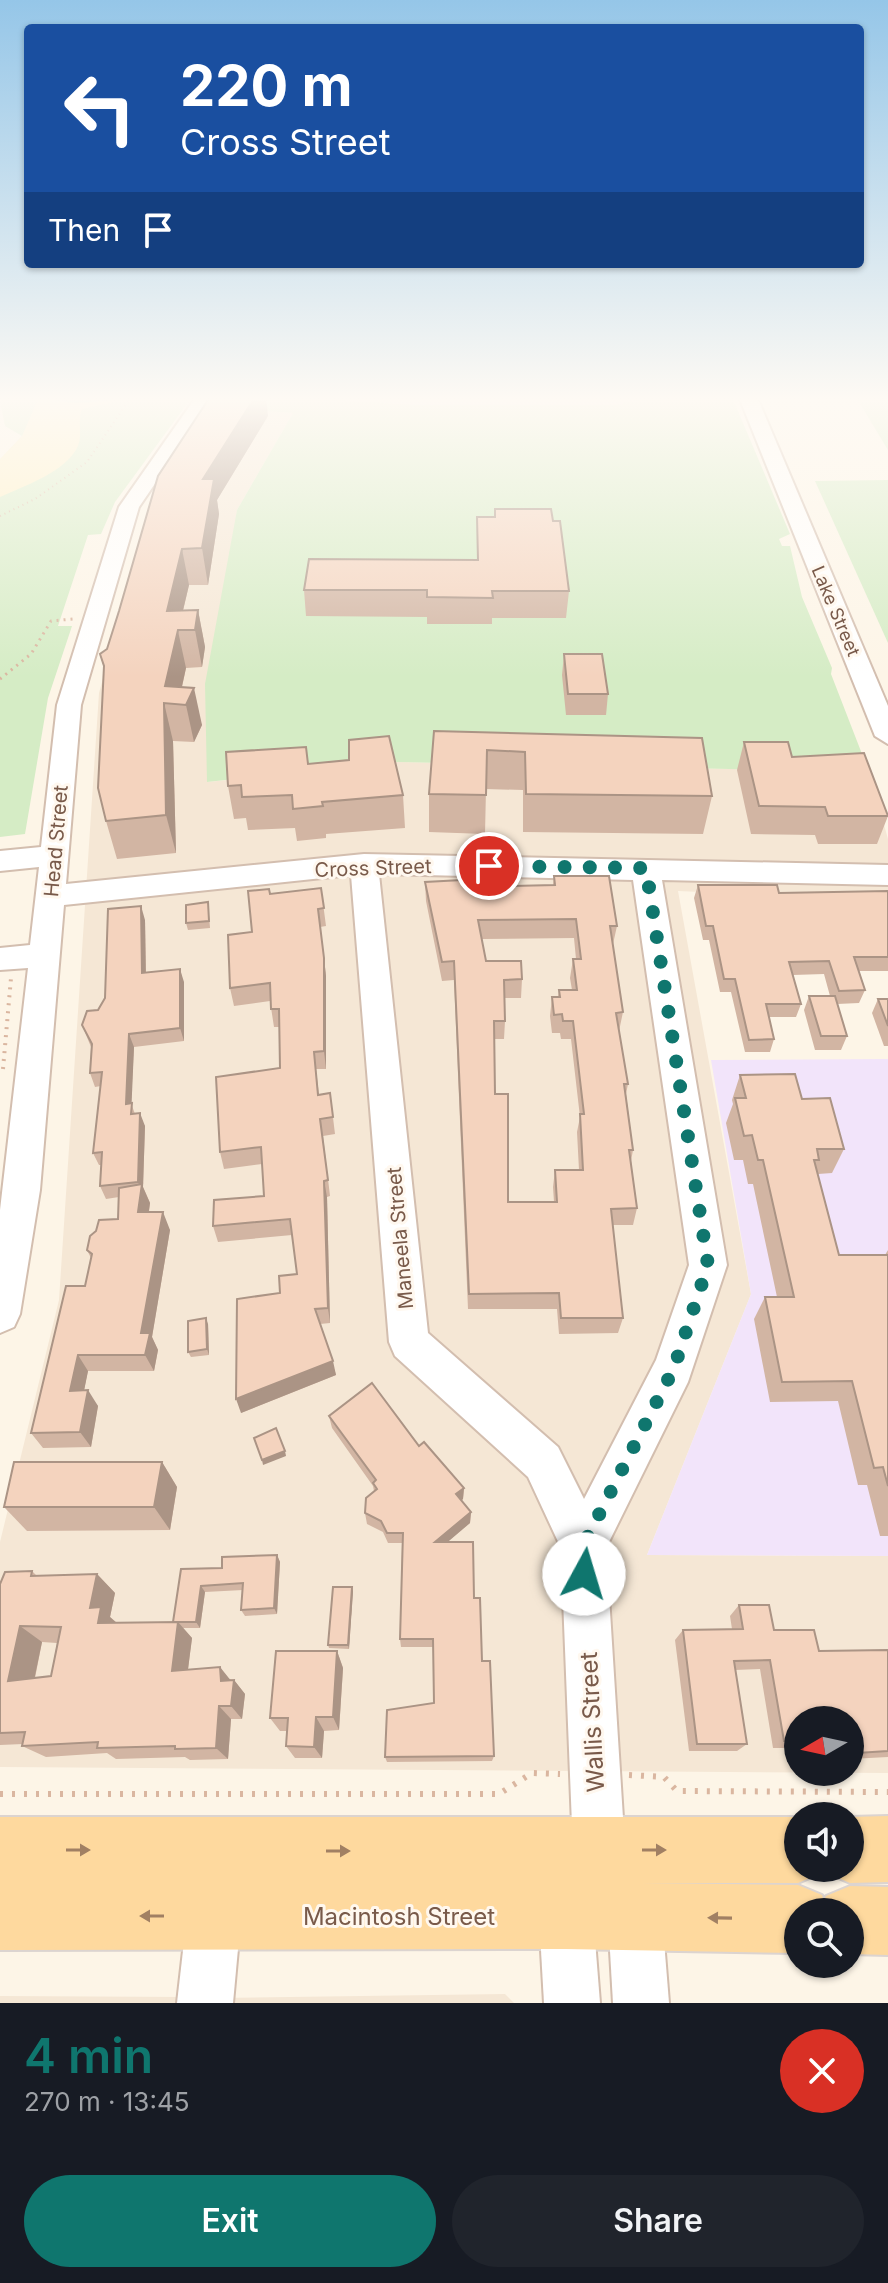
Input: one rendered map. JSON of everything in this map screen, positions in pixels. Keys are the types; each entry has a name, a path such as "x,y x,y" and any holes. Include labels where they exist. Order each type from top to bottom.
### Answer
{"main road":[{"path":"864,1850 888,1849"},
{"path":"0,1850 784,1850"},
{"name":"Macintosh Street","path":"0,1916 566,1915 784,1919"},
{"path":"864,1920 888,1921"}],"street":[{"name":"Head Street","path":"0,1314 22,1190 69,705 129,507 140,490"},
{"name":"Lake Street","path":"787,490 888,736"},
{"path":"0,861 55,855"},
{"name":"Cross Street","path":"51,896 364,864 888,875"},
{"name":"Maneela Street","path":"364,864 409,1342 543,1462 583,1546"},
{"path":"583,1546 674,1368 708,1265 646,868"},
{"path":"7,958 47,955"},
{"name":"Wallis Street","path":"583,1546 599,1850"},
{"path":"566,1915 572,2003"},
{"path":"205,2003 214,1916"},
{"path":"635,1916 641,2003"}],"path":[{"path":"0,516 47,490"},
{"path":"0,679 10,675 39,645 51,621 94,619"},
{"path":"1,1084 7,958"},
{"path":"0,1794 499,1794 532,1773"},
{"path":"647,1776 664,1777 677,1791 888,1792"}],"shaded area":[{"path":"164,490 248,490 237,510 208,782 397,762 869,772 888,839 888,900 678,891 751,1294 647,1555 888,1556 888,1773 864,1773 864,1706 784,1706 784,1772 0,1767 0,1542 59,1300 99,693 149,512"},
{"path":"888,1059 888,1556 647,1555 751,1294 711,1060"},
{"path":"505,1994 514,2003 219,2003 219,1998"},
{"path":"0,1996 186,1997 185,2003 0,2003"}],"green space":[{"path":"0,490 123,490 101,534 88,535 58,626 72,626 48,698 25,834 0,837"},
{"path":"248,490 772,490 790,534 779,539 782,546 790,546 802,597 832,668 831,674 869,772 397,762 207,782 205,684 237,510"},
{"path":"819,490 888,490 888,643"}],"sand":[{"path":"0,490 14,490 0,497"}],"building":[{"path":"154,490 212,490 202,548 182,549 167,611 198,610 195,630 178,630 165,686 194,688 186,705 164,703 166,815 106,821 98,788 104,666 100,654 107,649"},
{"path":"495,509 551,509 553,521 560,521 569,591 492,591 493,598 427,597 427,590 304,590 309,559 478,560 477,517 495,517"},
{"path":"564,654 602,654 608,694 568,694"},
{"path":"434,731 702,738 712,796 526,794 525,752 487,750 486,795 429,794"},
{"path":"389,736 403,795 322,802 323,806 293,809 292,795 242,797 241,785 228,786 226,752 306,747 308,764 349,760 349,740"},
{"path":"744,742 788,742 792,757 864,753 888,816 828,816 825,807 759,806"},
{"path":"554,876 609,876 617,926 610,926 623,1012 616,1013 628,1084 624,1084 637,1208 611,1209 623,1318 561,1318 559,1293 469,1294 454,961 442,962 425,882 500,878 500,881 512,881 512,886 555,885","holes":["576,919 581,959 573,959 577,990 559,990 560,997 552,997 554,1015 562,1014 563,1021 573,1021 584,1114 580,1114 583,1170 555,1170 557,1202 508,1202 508,1094 495,1094 494,1021 505,1021 504,980 522,979 521,961 486,961 478,920"]},
{"path":"698,885 777,885 779,893 888,891 888,957 854,957 865,990 839,991 829,961 789,962 801,1004 766,1004 774,1039 749,1040 735,979 724,979 713,926 706,926"},
{"path":"321,888 324,908 318,909 324,958 324,1051 314,1052 318,1095 330,1093 333,1117 320,1119 328,1180 324,1181 328,1308 315,1309 333,1361 236,1399 237,1299 280,1293 279,1276 297,1274 290,1219 213,1226 214,1200 264,1196 261,1147 220,1152 216,1077 280,1068 279,1009 271,1009 270,983 230,988 228,935 252,932 248,891 269,889 270,894"},
{"path":"208,902 209,921 186,923 186,905"},
{"path":"141,906 142,973 180,969 180,1028 129,1034 126,1104 132,1103 131,1114 140,1113 138,1182 100,1186 102,1152 93,1153 102,1072 90,1073 92,1044 82,1025 87,1011 98,1010 105,998 108,909"},
{"path":"809,996 835,996 847,1036 821,1036"},
{"path":"878,999 888,999 888,1026"},
{"path":"795,1074 802,1099 830,1098 844,1149 817,1149 819,1160 814,1160 839,1255 888,1255 888,1486 883,1467 874,1468 852,1381 782,1382 765,1297 794,1297 763,1160 758,1160 752,1135 744,1136 735,1098 746,1098 740,1075"},
{"path":"142,1184 138,1212 163,1212 141,1333 150,1333 145,1355 78,1355 70,1391 88,1390 80,1432 31,1433 66,1286 85,1286 92,1254 87,1250 90,1236 96,1231 99,1220 118,1219 119,1188"},
{"path":"206,1318 207,1349 188,1352 188,1321"},
{"path":"372,1383 419,1446 424,1442 464,1488 456,1494 471,1512 435,1542 473,1542 474,1598 480,1598 482,1661 490,1661 494,1756 385,1757 387,1710 434,1703 433,1639 400,1639 403,1533 387,1533 381,1521 365,1513 366,1498 377,1489 373,1483 376,1480 329,1416"},
{"path":"276,1428 285,1451 262,1460 254,1438"},
{"path":"14,1462 162,1462 154,1507 4,1507"},
{"path":"277,1555 274,1608 241,1610 243,1583 201,1586 196,1622 173,1622 181,1569 222,1568 222,1557"},
{"path":"32,1571 31,1576 97,1574 90,1608 101,1607 98,1623 178,1622 172,1671 220,1667 221,1681 234,1680 231,1706 219,1706 216,1748 97,1748 98,1742 22,1746 25,1732 0,1733 0,1584 5,1572","holes":["20,1626 61,1627 51,1676 8,1681"]},
{"path":"333,1587 352,1587 348,1645 328,1645"},
{"path":"739,1605 769,1605 774,1630 814,1630 819,1651 888,1650 888,1751 864,1753 864,1706 784,1706 784,1741 770,1660 734,1661 747,1744 697,1744 683,1630 743,1629"},
{"path":"276,1651 337,1651 333,1717 316,1717 314,1747 286,1746 288,1718 270,1718"}],"route":[{"path":"489,866 646,868 708,1265 674,1368 583,1546 584,1574"}]}
